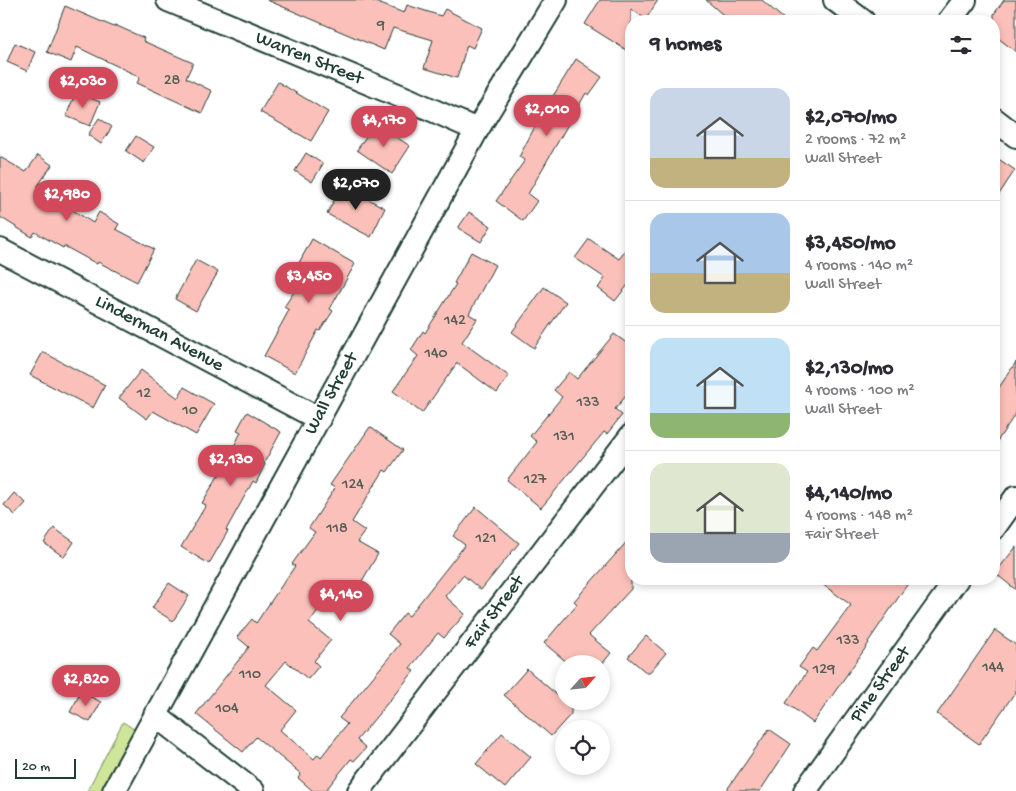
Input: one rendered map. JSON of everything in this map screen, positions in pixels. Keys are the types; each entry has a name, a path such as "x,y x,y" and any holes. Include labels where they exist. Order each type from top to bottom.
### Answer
{"street":[{"name":"Warren Street","path":"168,0 477,130"},
{"name":"Wall Street","path":"114,791 477,130 556,0"},
{"path":"835,0 856,15"},
{"path":"953,15 965,0"},
{"path":"1000,124 1016,136"},
{"name":"Linderman Avenue","path":"0,250 319,418"},
{"name":"Fair Street","path":"359,791 625,444"},
{"path":"1000,520 1016,497"},
{"name":"Pine Street","path":"805,791 953,585"},
{"path":"156,715 253,791"}],"green space":[{"path":"123,722 140,733 109,791 87,791"}],"building":[{"path":"267,0 370,0 404,13 407,5 441,16 445,9 482,28 473,48 467,45 457,78 424,68 433,40 393,28 384,50"},
{"path":"600,0 658,0 649,15 640,15 631,9 631,15 625,15 625,49 585,24"},
{"path":"706,0 762,0 779,15 723,15"},
{"path":"1004,0 1016,0 1016,52 1000,40 1000,15 994,14"},
{"path":"65,6 114,27 115,25 144,38 143,41 193,63 186,78 212,91 202,113 137,83 140,77 77,47 71,62 47,52"},
{"path":"15,43 35,52 27,71 7,62"},
{"path":"576,59 602,77 589,95 586,93 528,194 537,201 523,221 496,201 525,160 519,157 540,117"},
{"path":"278,82 328,112 311,141 260,112"},
{"path":"76,92 100,102 90,126 66,116"},
{"path":"99,118 112,127 101,144 88,135"},
{"path":"375,123 410,146 392,174 357,150"},
{"path":"136,136 154,147 144,163 126,151"},
{"path":"306,153 323,164 312,182 295,171"},
{"path":"38,155 52,165 37,187 93,223 99,212 119,224 116,229 154,249 137,282 98,262 97,264 64,246 63,248 35,232 32,237 0,217 0,157 26,172"},
{"path":"1000,160 1015,170 1000,193"},
{"path":"342,185 385,208 371,237 327,214"},
{"path":"469,212 491,226 481,242 458,228"},
{"path":"312,239 355,264 330,309 333,311 320,331 318,330 295,373 264,356 289,310 284,307 305,275 295,270"},
{"path":"589,239 619,259 625,252 625,288 615,301 598,288 605,278 575,258"},
{"path":"471,252 495,265 469,314 477,319 462,342 509,376 497,393 457,363 422,413 393,391 418,356 411,350 423,331 425,333 456,284 454,283"},
{"path":"196,260 218,272 196,311 175,299"},
{"path":"544,287 566,302 534,348 512,332"},
{"path":"614,334 625,342 625,397 615,409 622,415 607,434 604,432 541,508 507,480 537,442 530,436 562,397 554,390 569,372 577,379"},
{"path":"43,352 105,385 93,408 30,375"},
{"path":"1016,362 1016,413 1000,437 1000,386"},
{"path":"141,370 178,398 184,387 214,404 196,435 153,411 147,419 119,398"},
{"path":"247,412 281,432 264,463 256,483 253,481 209,564 181,547 206,505 202,503 219,477 241,432 237,430"},
{"path":"370,427 403,450 387,472 384,470 352,522 365,531 357,542 378,554 356,591 358,593 346,611 326,599 309,623 331,640 314,661 319,666 308,679 286,661 266,685 296,710 280,730 314,759 318,754 321,757 347,724 339,718 400,644 388,634 405,613 409,616 465,545 453,536 476,507 519,543 481,590 463,575 445,596 465,614 444,638 438,633 410,668 414,671 357,740 366,748 354,761 351,759 325,791 313,791 298,778 301,774 256,737 243,752 196,714 249,647 237,637 252,619 256,623 295,566 292,564 315,532 309,528 335,488 330,485"},
{"path":"14,493 26,503 15,515 4,505"},
{"path":"54,528 74,542 64,557 44,543"},
{"path":"625,544 625,585 631,585 631,589 589,635 611,653 609,655 558,655 544,643 577,604 574,601"},
{"path":"1016,547 1016,590 1000,577 1000,567"},
{"path":"169,583 189,596 173,621 152,608"},
{"path":"823,585 907,585 813,723 786,703 807,672 799,667 813,648 817,651 851,605"},
{"path":"995,630 1016,645 1016,691 979,744 937,714"},
{"path":"646,636 666,653 648,674 628,657"},
{"path":"527,669 555,693 555,710 571,710 571,714 566,720 555,720 555,732 551,736 504,695"},
{"path":"81,692 101,702 90,722 70,712"},
{"path":"769,729 791,744 760,791 726,791"},
{"path":"502,733 531,757 505,788 476,764"}]}
